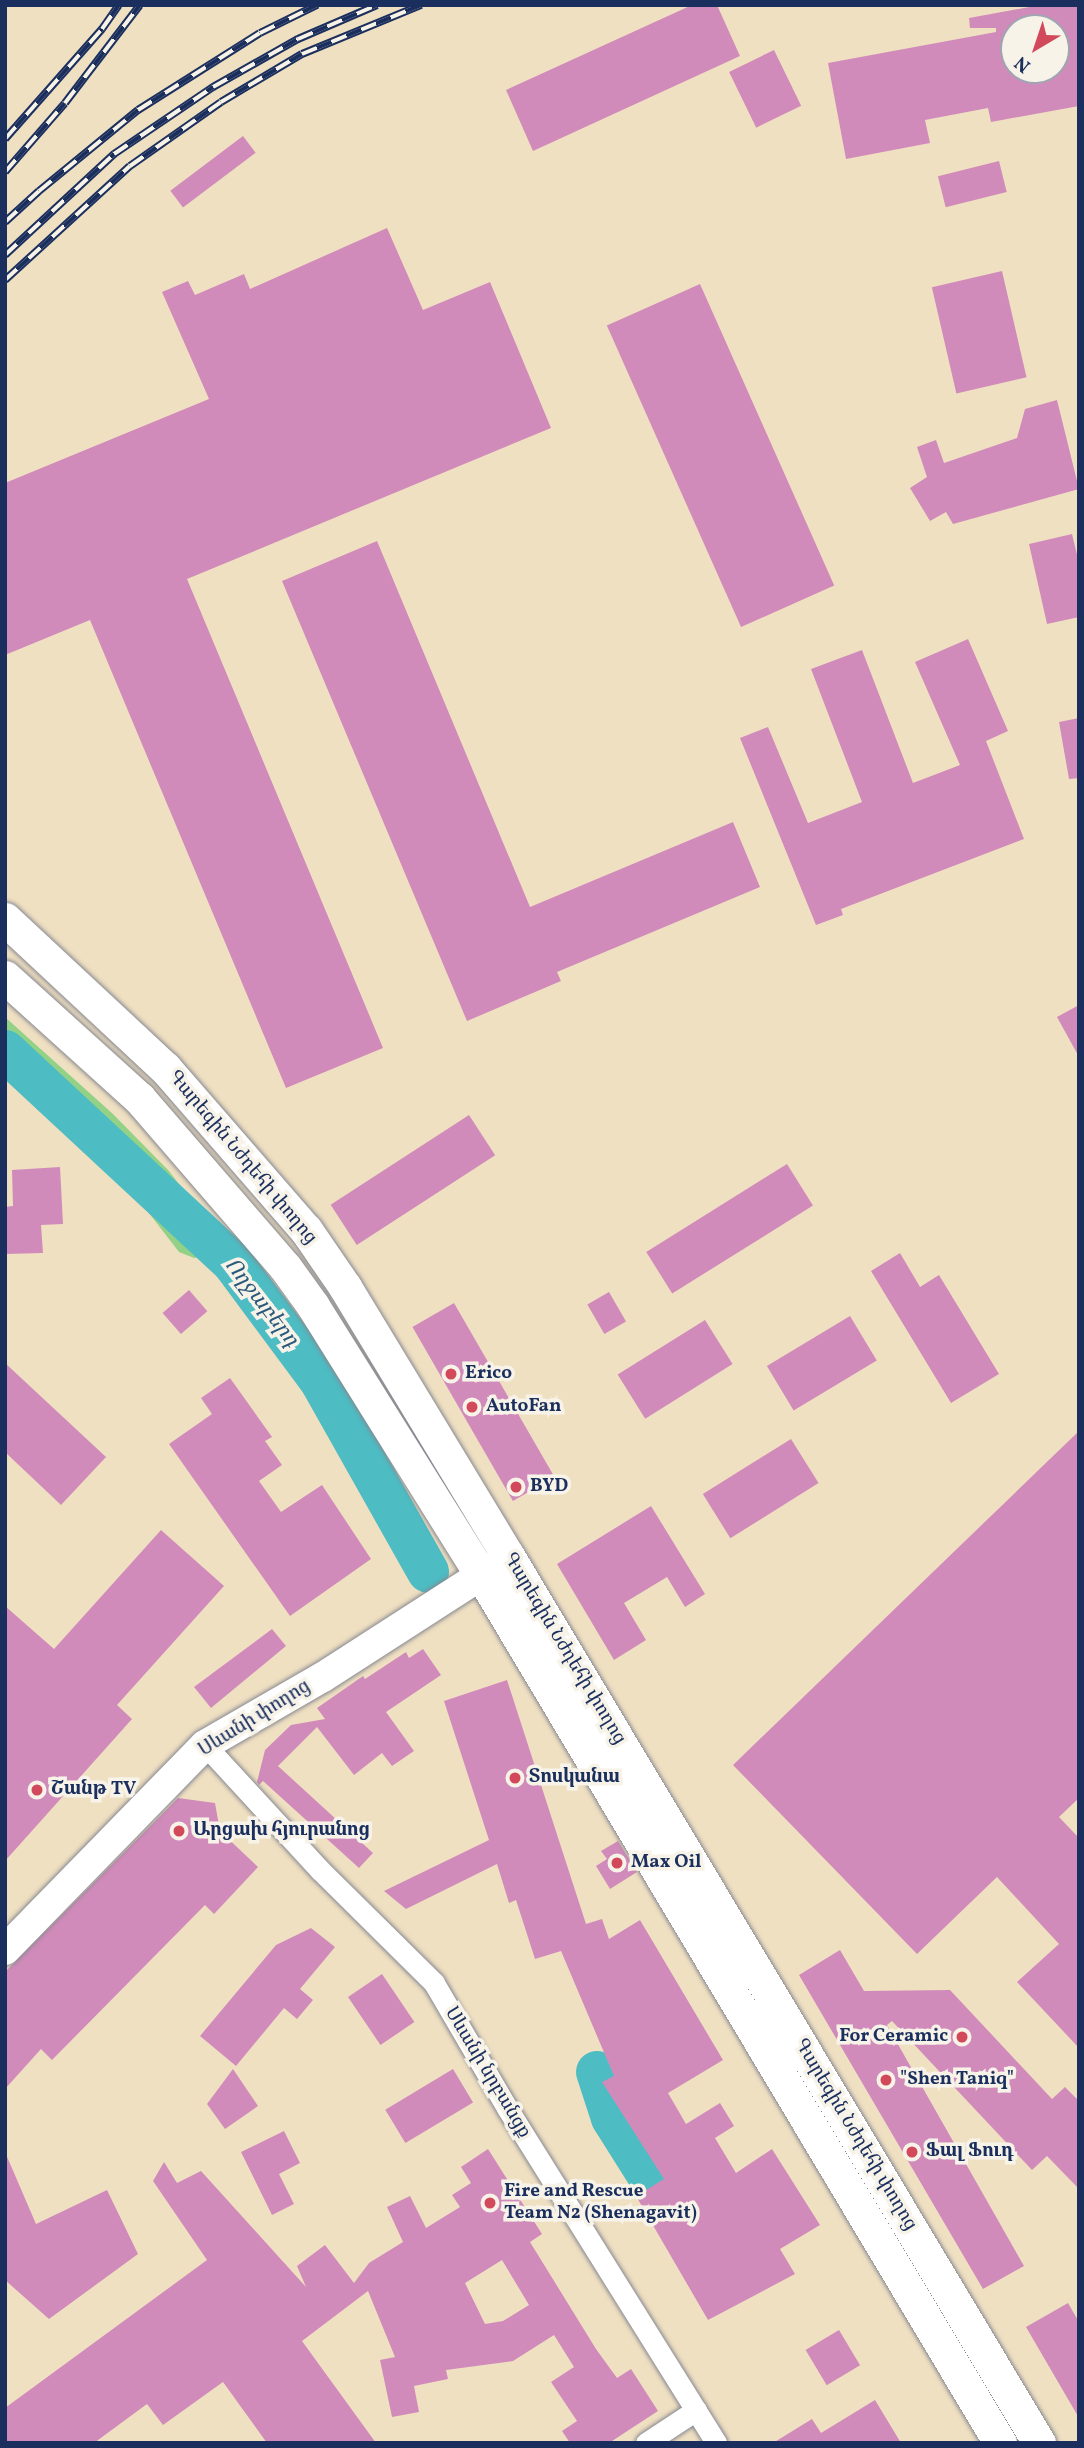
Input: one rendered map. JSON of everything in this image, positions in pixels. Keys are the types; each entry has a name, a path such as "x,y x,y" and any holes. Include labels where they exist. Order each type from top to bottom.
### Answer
{"main road":[{"name":"Գարեգին Նժդեհի փողոց","path":"5,919 165,1068 306,1230 345,1287 509,1556 1039,2443"},
{"name":"Գարեգին Նժդեհի փողոց","path":"5,977 139,1098 285,1267 313,1306 482,1576 1000,2443"}],"street":[{"name":"Սևանի փողոց","path":"5,1950 205,1745 323,1677 509,1556"},
{"name":"Սևանի նրբանցք","path":"205,1745 321,1871 434,1983 507,2108 716,2443"},
{"path":"646,2443 696,2410"}],"green space":[{"path":"5,1017 113,1114 169,1171 228,1248 213,1255 194,1258 179,1252 115,1169 83,1135 55,1116 5,1073"}],"building":[{"path":"692,5 717,5 740,56 533,151 506,90"},
{"path":"1040,5 1079,5 1079,106 991,122 988,108 925,120 930,143 846,159 828,63 996,32 996,28 970,28 969,18"},
{"path":"774,50 801,106 756,128 729,72"},
{"path":"243,136 256,153 183,208 170,191"},
{"path":"999,161 1007,192 946,207 938,176"},
{"path":"387,228 423,310 490,282 551,428 187,579 383,1048 286,1088 90,620 5,655 5,483 209,399 162,292 188,281 195,295 244,274 250,289"},
{"path":"1002,271 1027,377 956,393 932,287"},
{"path":"700,284 834,585 741,627 607,325"},
{"path":"1057,400 1079,489 953,524 946,512 930,521 910,488 927,477 917,447 936,440 944,463 1017,438 1025,409"},
{"path":"1072,534 1079,563 1079,617 1047,624 1029,544"},
{"path":"377,541 530,907 733,822 760,887 557,972 561,981 467,1021 282,581"},
{"path":"968,639 1008,731 986,741 1024,839 841,909 843,915 816,925 740,738 768,727 808,823 862,802 811,669 862,650 913,783 960,765 915,662"},
{"path":"1079,718 1079,778 1069,779 1059,722"},
{"path":"1079,1005 1079,1057 1057,1017"},
{"path":"469,1115 495,1155 357,1245 331,1205"},
{"path":"787,1164 813,1206 672,1294 646,1252"},
{"path":"60,1167 63,1224 41,1225 43,1253 5,1254 5,1207 13,1206 12,1170"},
{"path":"900,1253 920,1287 939,1275 999,1374 951,1403 871,1271"},
{"path":"189,1290 207,1311 181,1334 163,1313"},
{"path":"609,1292 626,1321 604,1334 587,1304"},
{"path":"454,1303 554,1477 513,1501 412,1327"},
{"path":"850,1316 877,1361 794,1411 767,1366"},
{"path":"705,1320 733,1364 645,1419 618,1375"},
{"path":"5,1363 106,1457 61,1505 5,1452"},
{"path":"230,1378 272,1437 265,1441 282,1465 259,1481 281,1512 322,1485 371,1559 290,1616 169,1444 212,1414 201,1398"},
{"path":"1079,1431 1079,1798 1059,1817 1079,1838 1079,2048 1017,1982 1059,1944 997,1877 917,1954 733,1765"},
{"path":"791,1439 819,1483 730,1538 703,1494"},
{"path":"651,1506 705,1594 685,1607 667,1577 624,1603 646,1640 614,1660 557,1564"},
{"path":"161,1530 224,1586 117,1705 132,1719 5,1861 5,1606 54,1649"},
{"path":"272,1629 286,1646 211,1708 194,1687"},
{"path":"423,1649 441,1675 386,1712 414,1751 392,1766 382,1753 354,1775 317,1727 278,1766 373,1853 359,1868 263,1781 259,1785 257,1782 265,1750 291,1725 325,1719 317,1708 363,1676 365,1679 406,1652 409,1658"},
{"path":"507,1680 586,1924 602,1919 609,1939 640,1920 723,2060 668,2093 686,2124 720,2103 734,2126 715,2138 736,2173 772,2149 820,2225 780,2249 795,2274 708,2320 636,2196 664,2179 602,2082 614,2076 561,1951 535,1959 516,1900 509,1903 497,1864 406,1909 384,1891 489,1840 444,1701"},
{"path":"178,1798 215,1803 220,1831 258,1867 214,1914 205,1905 52,2060 41,2049 5,2089 5,1972"},
{"name":"Max Oil","path":"618,1841 637,1872 610,1889 596,1866 607,1859 601,1851"},
{"path":"311,1928 335,1947 300,1989 313,2000 297,2019 284,2008 236,2066 200,2036 276,1945"},
{"path":"840,1950 864,1991 950,1990 1052,2099 1065,2087 1079,2101 1079,2189 1047,2156 1032,2170 892,2021 887,2025 1024,2266 983,2289 799,1975"},
{"path":"382,1974 414,2022 380,2045 348,1997"},
{"path":"233,2069 258,2106 225,2129 207,2104"},
{"path":"453,2069 473,2102 405,2143 385,2110"},
{"path":"284,2131 300,2163 279,2174 294,2204 272,2215 241,2152"},
{"path":"488,2149 542,2234 530,2242 596,2349 617,2378 631,2369 658,2411 609,2443 570,2443 562,2431 577,2421 551,2382 574,2367 554,2335 513,2361 446,2370 448,2379 414,2386 419,2412 392,2417 380,2360 395,2357 368,2291 302,2341 376,2443 267,2443 223,2382 163,2425 147,2404 94,2443 5,2443 5,2408 207,2260 153,2181 164,2162 177,2183 201,2171 306,2287 297,2266 325,2245 354,2283 369,2263 403,2242 387,2207 410,2196 426,2228 460,2207 452,2195 471,2183 461,2167","holes":["502,2260 529,2305 503,2321 485,2324 465,2283"]},
{"path":"5,2152 36,2224 107,2190 138,2254 49,2319 5,2280"},
{"path":"1068,2303 1079,2322 1079,2418 1026,2327"},
{"path":"839,2330 860,2365 827,2385 806,2350"},
{"path":"875,2400 901,2443 773,2443 812,2419 821,2433"}],"waterway":[{"name":"Ողջաբերդ","path":"5,1051 233,1263 320,1380 428,1572"},
{"name":"Ողջաբերդ","path":"597,2072 612,2118 651,2180"}],"railway":[{"path":"5,139 102,29 119,5"},
{"path":"5,172 65,103 140,5"},
{"path":"5,222 138,110 260,33 317,5"},
{"path":"5,255 114,154 213,87 298,39 377,5"},
{"path":"5,280 130,166 221,102 302,54 421,5"}],"place":[{"name":"Erico","path":"451,1374"},
{"name":"AutoFan","path":"472,1407"},
{"name":"BYD","path":"516,1487"},
{"name":"Տոսկանա","path":"515,1778"},
{"name":"Շանթ TV","path":"37,1790"},
{"name":"Արցախ հյուրանոց","path":"179,1831"},
{"name":"Max Oil","path":"617,1863"},
{"name":"For Ceramic","path":"962,2037"},
{"name":"\"Shen Taniq\"","path":"886,2080"},
{"name":"Ֆալ Ֆուդ","path":"912,2152"},
{"name":"Fire and Rescue Team N2 (Shenagavit)","path":"490,2203"}]}
